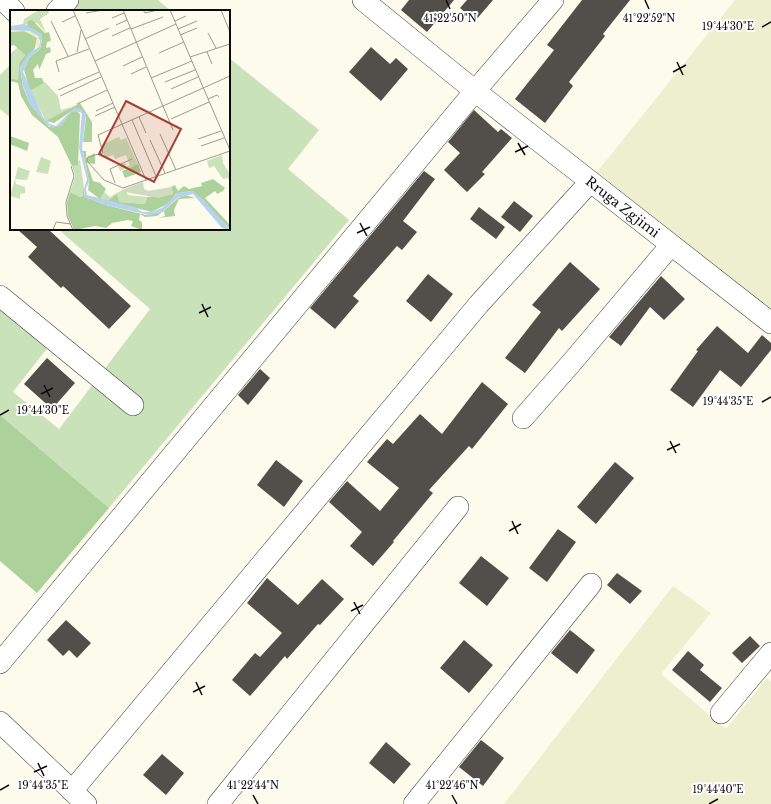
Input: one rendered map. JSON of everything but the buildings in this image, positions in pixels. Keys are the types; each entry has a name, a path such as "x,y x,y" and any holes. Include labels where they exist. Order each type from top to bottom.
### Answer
{"street":[{"path":"3,0 13,10"},
{"path":"58,10 68,0"},
{"name":"Rruga Zgjimi","path":"363,0 475,91 771,323"},
{"path":"0,663 475,91 553,0"},
{"path":"0,722 79,798 479,304 590,182"},
{"path":"523,418 671,245"},
{"path":"0,296 133,405"},
{"path":"218,804 458,507"},
{"path":"414,804 591,584"},
{"path":"721,713 771,653"}],"green space":[{"path":"77,0 158,0 170,10 66,10"},
{"path":"735,0 771,0 771,312 597,172"},
{"path":"230,59 319,130 288,169 349,220 109,508 0,415 0,307 49,346 13,392 59,429 150,309 59,230 230,230"},
{"path":"10,65 10,117 0,109 0,75"},
{"path":"0,415 109,508 37,593 0,561"},
{"path":"673,586 711,613 661,674 726,729 767,678 771,682 771,804 504,804"}]}
